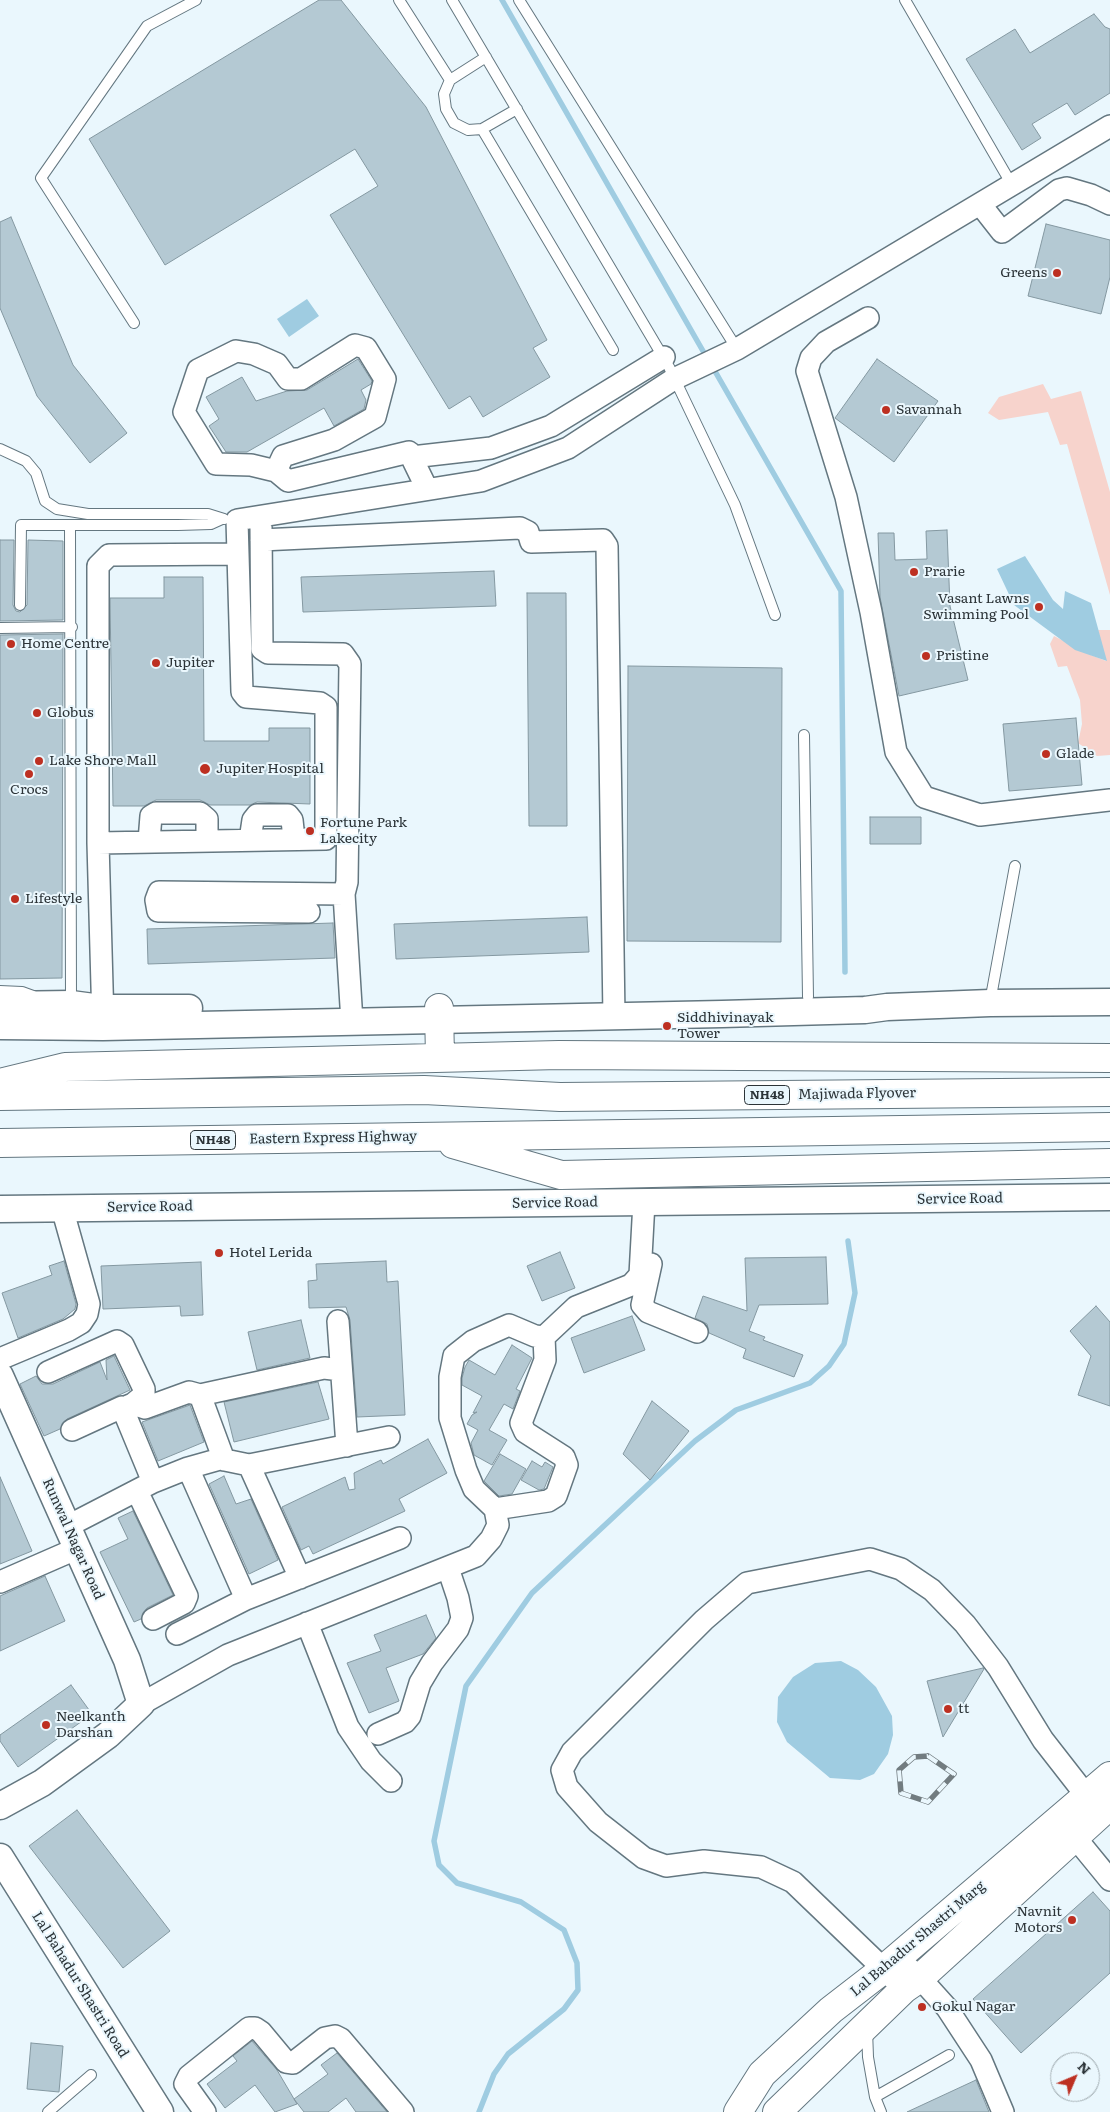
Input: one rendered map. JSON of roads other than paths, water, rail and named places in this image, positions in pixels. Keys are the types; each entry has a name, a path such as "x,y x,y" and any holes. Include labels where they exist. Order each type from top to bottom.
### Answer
{"main road":[{"path":"430,1014 431,1058"},
{"path":"0,1083 65,1067 431,1058 569,1055 1110,1058"},
{"name":"Majiwada Flyover","path":"0,1096 424,1090 560,1097 1110,1092"},
{"name":"NH48","path":"427,1137 1110,1127"},
{"path":"427,1137 561,1175 1110,1163"},
{"name":"Eastern Express Highway","path":"0,1143 427,1137"},
{"name":"Lal Bahadur Shastri Marg","path":"777,2112 912,1983 1074,1836 1099,1805 1110,1776"},
{"name":"Lal Bahadur Shastri Marg","path":"738,2112 762,2074 831,2010 1099,1805"},
{"path":"813,2049 831,2010"},
{"path":"756,2112 775,2084 813,2049 862,2030"}],"street":[{"path":"98,843 326,839 326,707 320,703 246,697 242,692 237,554 230,520 481,481 568,448 683,374 737,349 1110,126"},
{"path":"980,204 1002,232 1060,190 1067,188 1091,195 1110,204"},
{"path":"868,318 826,342 811,358 807,371 846,497 871,612 896,752 924,797 980,814 1110,800"},
{"path":"276,471 283,456 334,440 375,417 385,379 366,348 355,345 301,379 288,378 277,364 254,354 236,351 198,370 184,412 216,464 251,465 276,471 288,481 408,450 491,448 551,426 664,357"},
{"path":"408,450 427,489"},
{"path":"260,516 262,649 268,653 343,654 350,664 347,882 344,894 352,1015"},
{"path":"261,540 520,528 528,532 531,542 603,540 607,546 614,1010"},
{"path":"102,1018 98,843 98,566 109,555 237,554"},
{"path":"149,841 151,816 156,813 200,813 207,819 207,841"},
{"path":"309,912 158,911 156,900 159,892 344,894"},
{"path":"614,1010 808,997 866,996 887,1006"},
{"path":"0,1026 102,1018 614,1010 865,1010 887,1006 1110,1002"},
{"path":"0,1005 58,1004 102,1018"},
{"name":"Service Road","path":"0,1209 1110,1197"},
{"path":"651,1202 655,1248 642,1305 648,1312 697,1332"},
{"path":"494,1509 548,1501 556,1496 567,1465 564,1458 525,1432 521,1423 545,1360 544,1337 576,1307 631,1285 640,1275 651,1202"},
{"path":"0,1359 69,1330 81,1323 87,1314 89,1304 62,1208"},
{"path":"338,1320 346,1446"},
{"path":"0,1806 42,1783 108,1735 141,1704 228,1655 476,1556 491,1539 498,1525 494,1509 474,1489 450,1418 450,1377 454,1356 473,1341 510,1325 535,1336 544,1337"},
{"path":"48,1372 117,1341 123,1345 144,1389 144,1395 128,1406 72,1430"},
{"path":"128,1406 145,1408 189,1392 200,1395 324,1368 341,1370"},
{"name":"Runwal Nagar Road","path":"0,1376 127,1660 141,1704"},
{"path":"200,1395 224,1460"},
{"path":"128,1406 145,1487 187,1596 184,1603 153,1619"},
{"path":"0,1582 73,1537 145,1487 188,1468 224,1460 248,1465 389,1437"},
{"path":"248,1465 300,1578"},
{"path":"188,1468 246,1599"},
{"path":"178,1634 246,1599 400,1538"},
{"path":"1002,2112 981,2060 947,2008 912,1983 793,1882 761,1867 704,1861 666,1866 644,1858 598,1822 567,1787 562,1770 572,1752 704,1620 747,1583 870,1559 901,1569 932,1590 965,1624 998,1667 1043,1740 1099,1805"},
{"path":"378,1734 406,1722 410,1716 420,1683 432,1663 458,1629 462,1618 458,1598 448,1568"},
{"path":"307,1623 348,1727 371,1761 391,1781"},
{"path":"1074,1836 1110,1880"},
{"name":"Lal Bahadur Shastri Road","path":"0,1857 160,2112"},
{"path":"205,2112 186,2084 189,2076 249,2028 255,2028 261,2032 286,2062 293,2063 325,2038 335,2036 341,2039 403,2112"}],"lane":[{"path":"134,323 41,178 147,26 196,0"},
{"path":"399,0 450,80"},
{"path":"452,0 664,357 683,374 735,505 775,615"},
{"path":"519,0 737,349"},
{"path":"905,0 1012,185"},
{"path":"486,57 450,80 444,94 446,110 454,122 468,130 482,129 517,109"},
{"path":"482,129 613,350"},
{"path":"0,449 26,462 36,473 45,501 57,509 88,514 208,514 230,520"},
{"path":"88,514 89,526"},
{"path":"20,605 21,525 211,524 230,520"},
{"path":"0,992 22,992 58,1004 72,627 70,526"},
{"path":"0,628 72,627"},
{"path":"804,735 808,997"},
{"path":"990,1003 1014,866"},
{"path":"862,2030 874,2097 881,2112"},
{"path":"874,2097 949,2055"},
{"path":"48,2112 91,2075"}],"water":[{"path":"307,299 319,316 289,337 277,319"},
{"name":"Vasant Lawns Swimming Pool","path":"1025,556 1053,600 1063,609 1065,591 1091,603 1107,661 1075,650 1014,605 997,569"},
{"path":"841,1661 858,1670 876,1687 892,1716 893,1735 888,1754 874,1774 860,1780 830,1778 787,1742 777,1722 778,1697 793,1677 815,1663"}],"waterway":[{"path":"502,0 707,358"},
{"path":"712,366 841,591 845,972"},
{"path":"479,2112 494,2074 508,2054 564,2009 578,1990 577,1963 564,1930 521,1902 457,1883 439,1865 434,1841 466,1686 532,1593 695,1441 736,1410 810,1383 829,1366 844,1344 855,1293 848,1241"}],"railway":[{"path":"928,1756 954,1774 928,1802 901,1793 899,1770 914,1757 928,1756"}],"place":[{"name":"Greens","path":"1057,273"},
{"name":"Savannah","path":"886,410"},
{"name":"Prarie","path":"914,572"},
{"name":"Vasant Lawns Swimming Pool","path":"1039,607"},
{"name":"Home Centre","path":"11,644"},
{"name":"Pristine","path":"926,656"},
{"name":"Jupiter","path":"156,663"},
{"name":"Globus","path":"37,713"},
{"name":"Glade","path":"1046,754"},
{"name":"Lake Shore Mall","path":"39,761"},
{"name":"Jupiter Hospital","path":"205,769"},
{"name":"Crocs","path":"29,774"},
{"name":"Fortune Park Lakecity","path":"310,831"},
{"name":"Lifestyle","path":"15,899"},
{"name":"Siddhivinayak Tower","path":"667,1026"},
{"name":"Hotel Lerida","path":"219,1253"},
{"name":"tt","path":"948,1709"},
{"name":"Neelkanth Darshan","path":"46,1725"},
{"name":"Navnit Motors","path":"1072,1920"},
{"name":"Gokul Nagar","path":"922,2007"}]}
